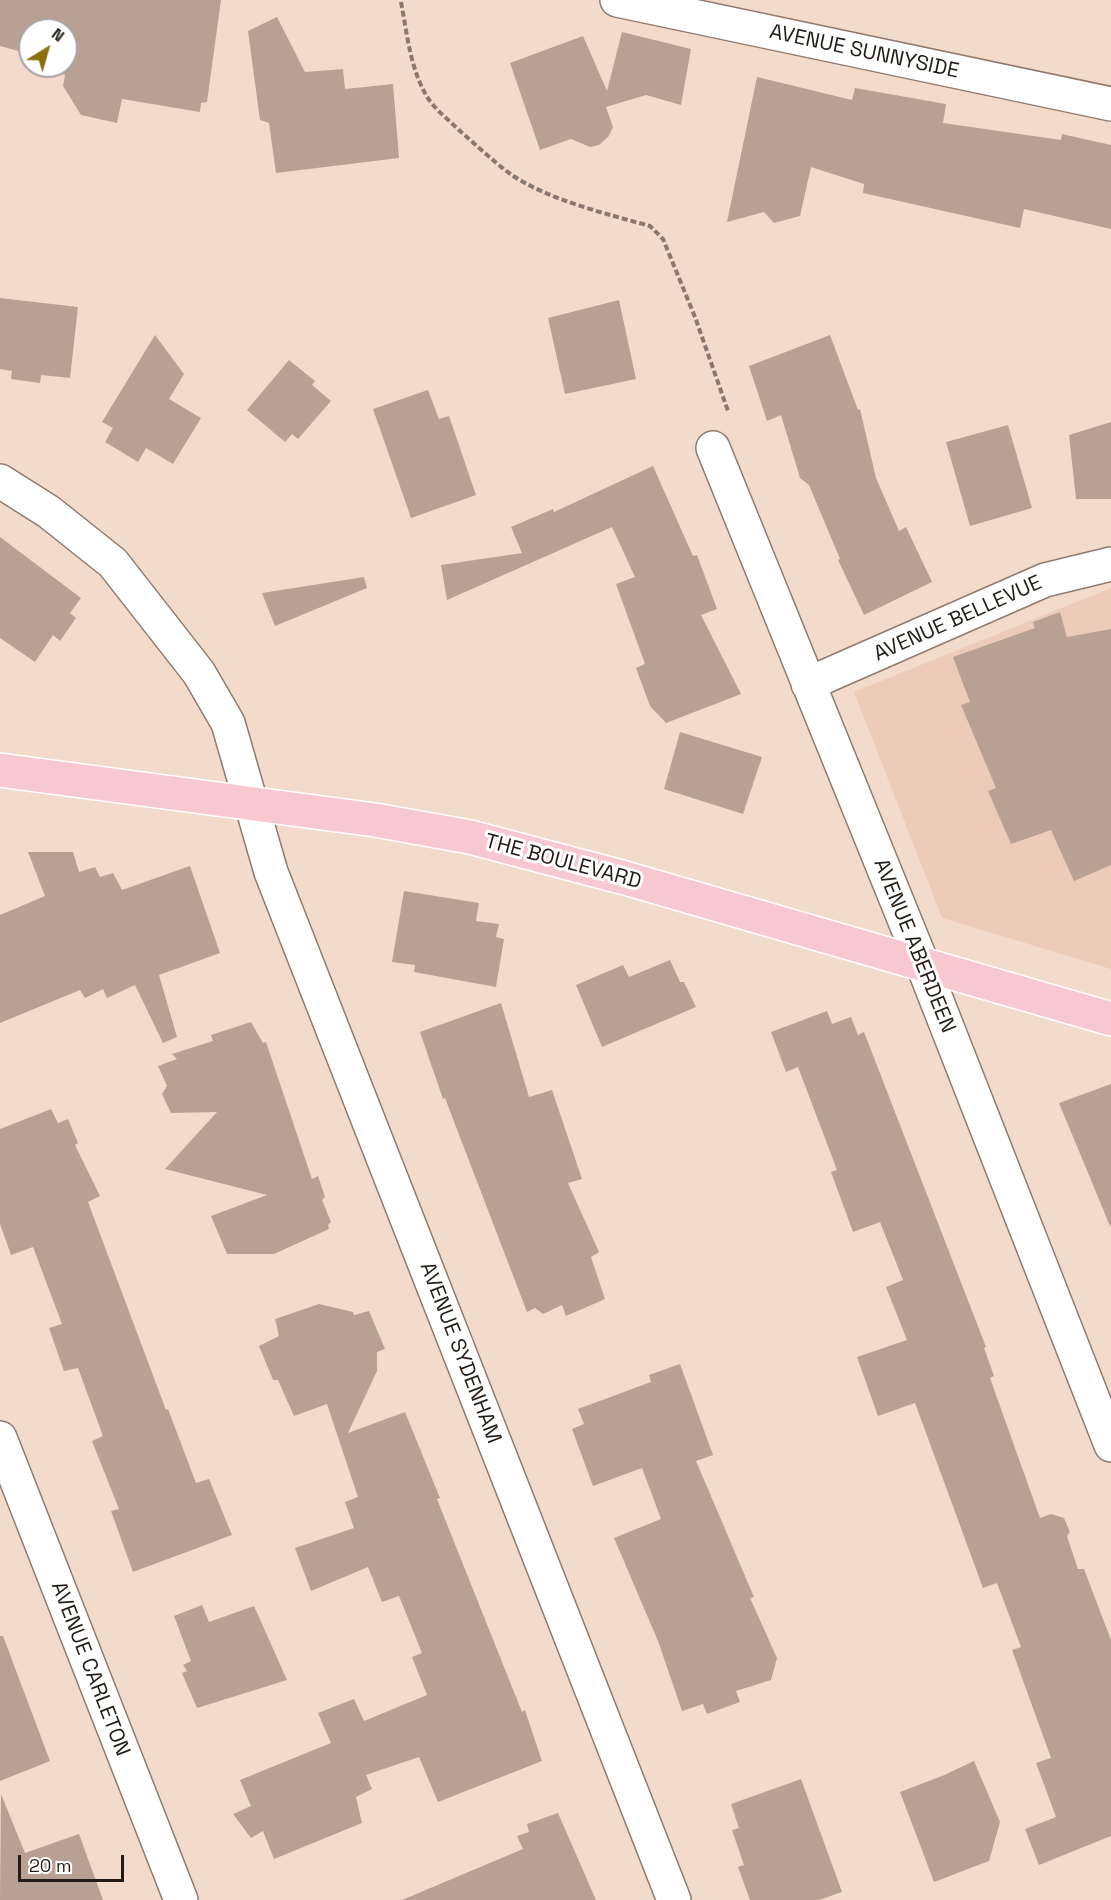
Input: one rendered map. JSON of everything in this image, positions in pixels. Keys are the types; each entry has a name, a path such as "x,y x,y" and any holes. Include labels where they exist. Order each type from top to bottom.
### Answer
{"main road":[{"name":"THE BOULEVARD","path":"0,770 384,822 501,844 1111,1019"}],"street":[{"name":"AVENUE SUNNYSIDE","path":"617,0 1111,104"},
{"name":"AVENUE ABERDEEN","path":"713,448 922,963 1111,1445"},
{"name":"AVENUE SYDENHAM","path":"0,481 49,512 114,563 199,673 222,712 233,740 271,872 674,1900"},
{"name":"AVENUE BELLEVUE","path":"808,684 1045,580 1111,564"},
{"name":"AVENUE CARLETON","path":"0,1438 181,1900"}],"path":[{"path":"401,2 413,60 426,96 443,116 510,174 563,199 650,226 663,238 695,317 728,411"}],"shaded area":[{"path":"1111,588 1111,969 942,918 854,692"}],"building":[{"path":"0,0 221,0 207,102 201,103 200,112 122,99 117,123 81,115 63,86 64,78 78,78 78,18 18,18 18,51 0,46"},
{"path":"277,17 305,72 343,69 345,89 393,84 399,158 276,173 269,123 260,120 248,31"},
{"path":"622,32 691,49 681,105 646,95 606,107 613,127 609,136 599,145 590,147 571,139 540,150 510,63 583,36 607,91"},
{"path":"757,77 852,100 855,88 946,104 943,123 1061,140 1062,134 1111,145 1111,229 1024,209 1020,228 863,193 864,184 811,167 800,216 774,223 764,212 727,222"},
{"path":"0,298 78,307 70,378 41,375 40,383 11,379 12,371 0,369"},
{"path":"619,300 636,379 565,394 548,318"},
{"path":"155,335 184,374 169,399 201,418 173,464 146,448 138,462 105,442 113,428 102,422"},
{"path":"830,335 858,410 860,409 876,478 899,531 906,527 932,582 864,615 838,560 840,559 809,485 800,478 781,415 767,421 749,366"},
{"path":"289,360 315,381 312,385 331,401 298,439 292,434 285,442 247,410"},
{"path":"428,390 439,419 449,416 476,495 411,518 373,409"},
{"path":"1111,422 1111,499 1076,499 1069,435"},
{"path":"1008,425 1032,508 970,526 946,442"},
{"path":"653,466 693,556 697,555 717,609 701,615 741,694 666,723 650,706 636,668 645,664 616,584 635,577 612,527 447,600 441,565 522,553 511,527 553,509 554,512"},
{"path":"0,537 81,598 70,613 76,618 60,641 53,635 35,662 0,638"},
{"path":"364,577 367,588 275,626 262,593"},
{"path":"1060,612 1067,637 1111,629 1111,865 1074,881 1051,830 1011,844 988,791 996,788 961,705 970,702 953,657 1035,628 1033,622"},
{"path":"680,732 762,757 743,814 664,789"},
{"path":"28,852 73,852 79,872 95,867 100,877 113,873 122,890 190,866 220,953 159,975 177,1037 163,1043 135,985 107,998 103,989 85,998 80,990 0,1023 0,915 45,896"},
{"path":"404,891 479,903 476,921 499,924 496,937 504,939 496,987 414,972 415,965 392,962"},
{"path":"670,960 680,982 684,982 696,1007 602,1047 576,985 623,965 629,977"},
{"path":"501,1003 529,1097 552,1090 582,1179 568,1183 599,1252 591,1257 605,1299 566,1316 562,1305 543,1314 535,1308 527,1312 445,1098 443,1099 420,1032"},
{"path":"827,1011 832,1024 851,1017 858,1035 864,1032 986,1347 984,1348 994,1376 990,1378 1040,1518 1051,1514 1064,1518 1070,1532 1067,1536 1078,1569 1084,1569 1111,1640 1111,1836 1039,1865 1025,1829 1056,1817 1036,1763 1051,1758 1012,1650 1021,1647 997,1583 983,1588 915,1403 878,1416 857,1357 907,1340 886,1287 903,1280 880,1222 853,1232 831,1172 837,1170 798,1067 786,1072 771,1032"},
{"path":"251,1022 263,1043 266,1042 312,1179 318,1176 325,1197 322,1200 331,1222 328,1225 329,1229 274,1254 227,1254 211,1216 267,1195 165,1169 217,1112 171,1113 162,1094 167,1086 158,1066 177,1059 172,1054 213,1041 211,1035"},
{"path":"1111,1084 1111,1226 1110,1226 1059,1103"},
{"path":"51,1109 58,1123 68,1119 78,1143 75,1145 100,1196 88,1202 166,1410 168,1409 196,1483 209,1479 232,1535 133,1572 111,1511 119,1509 92,1441 103,1436 78,1368 64,1371 49,1328 62,1324 33,1247 11,1255 0,1224 0,1129"},
{"path":"319,1304 353,1312 354,1315 369,1311 385,1349 377,1352 377,1371 348,1433 405,1412 522,1712 525,1710 542,1761 438,1802 419,1757 366,1775 372,1789 356,1797 362,1823 274,1859 263,1831 251,1838 233,1814 251,1806 240,1780 331,1743 318,1713 354,1699 364,1721 427,1695 412,1657 422,1653 399,1596 382,1602 368,1567 311,1591 295,1548 354,1528 345,1502 358,1497 327,1404 294,1416 278,1380 273,1380 259,1346 279,1336 275,1319"},
{"path":"680,1364 713,1455 696,1461 754,1597 750,1598 777,1658 771,1680 736,1691 740,1702 707,1714 703,1704 682,1711 658,1641 614,1538 661,1519 642,1468 593,1486 572,1429 584,1424 578,1409 651,1382 649,1375"},
{"path":"202,1605 209,1622 254,1606 287,1680 197,1708 182,1673 187,1671 183,1665 191,1661 174,1616"},
{"path":"0,1636 3,1636 50,1761 0,1781"},
{"path":"974,1761 1000,1822 989,1861 934,1882 900,1792"},
{"path":"801,1779 842,1892 819,1900 750,1900 738,1867 744,1865 732,1830 739,1828 731,1804"},
{"path":"1,1794 25,1853 79,1834 103,1900 0,1900"},
{"path":"558,1813 596,1900 402,1900 523,1849 517,1836 529,1832 527,1824"}]}
